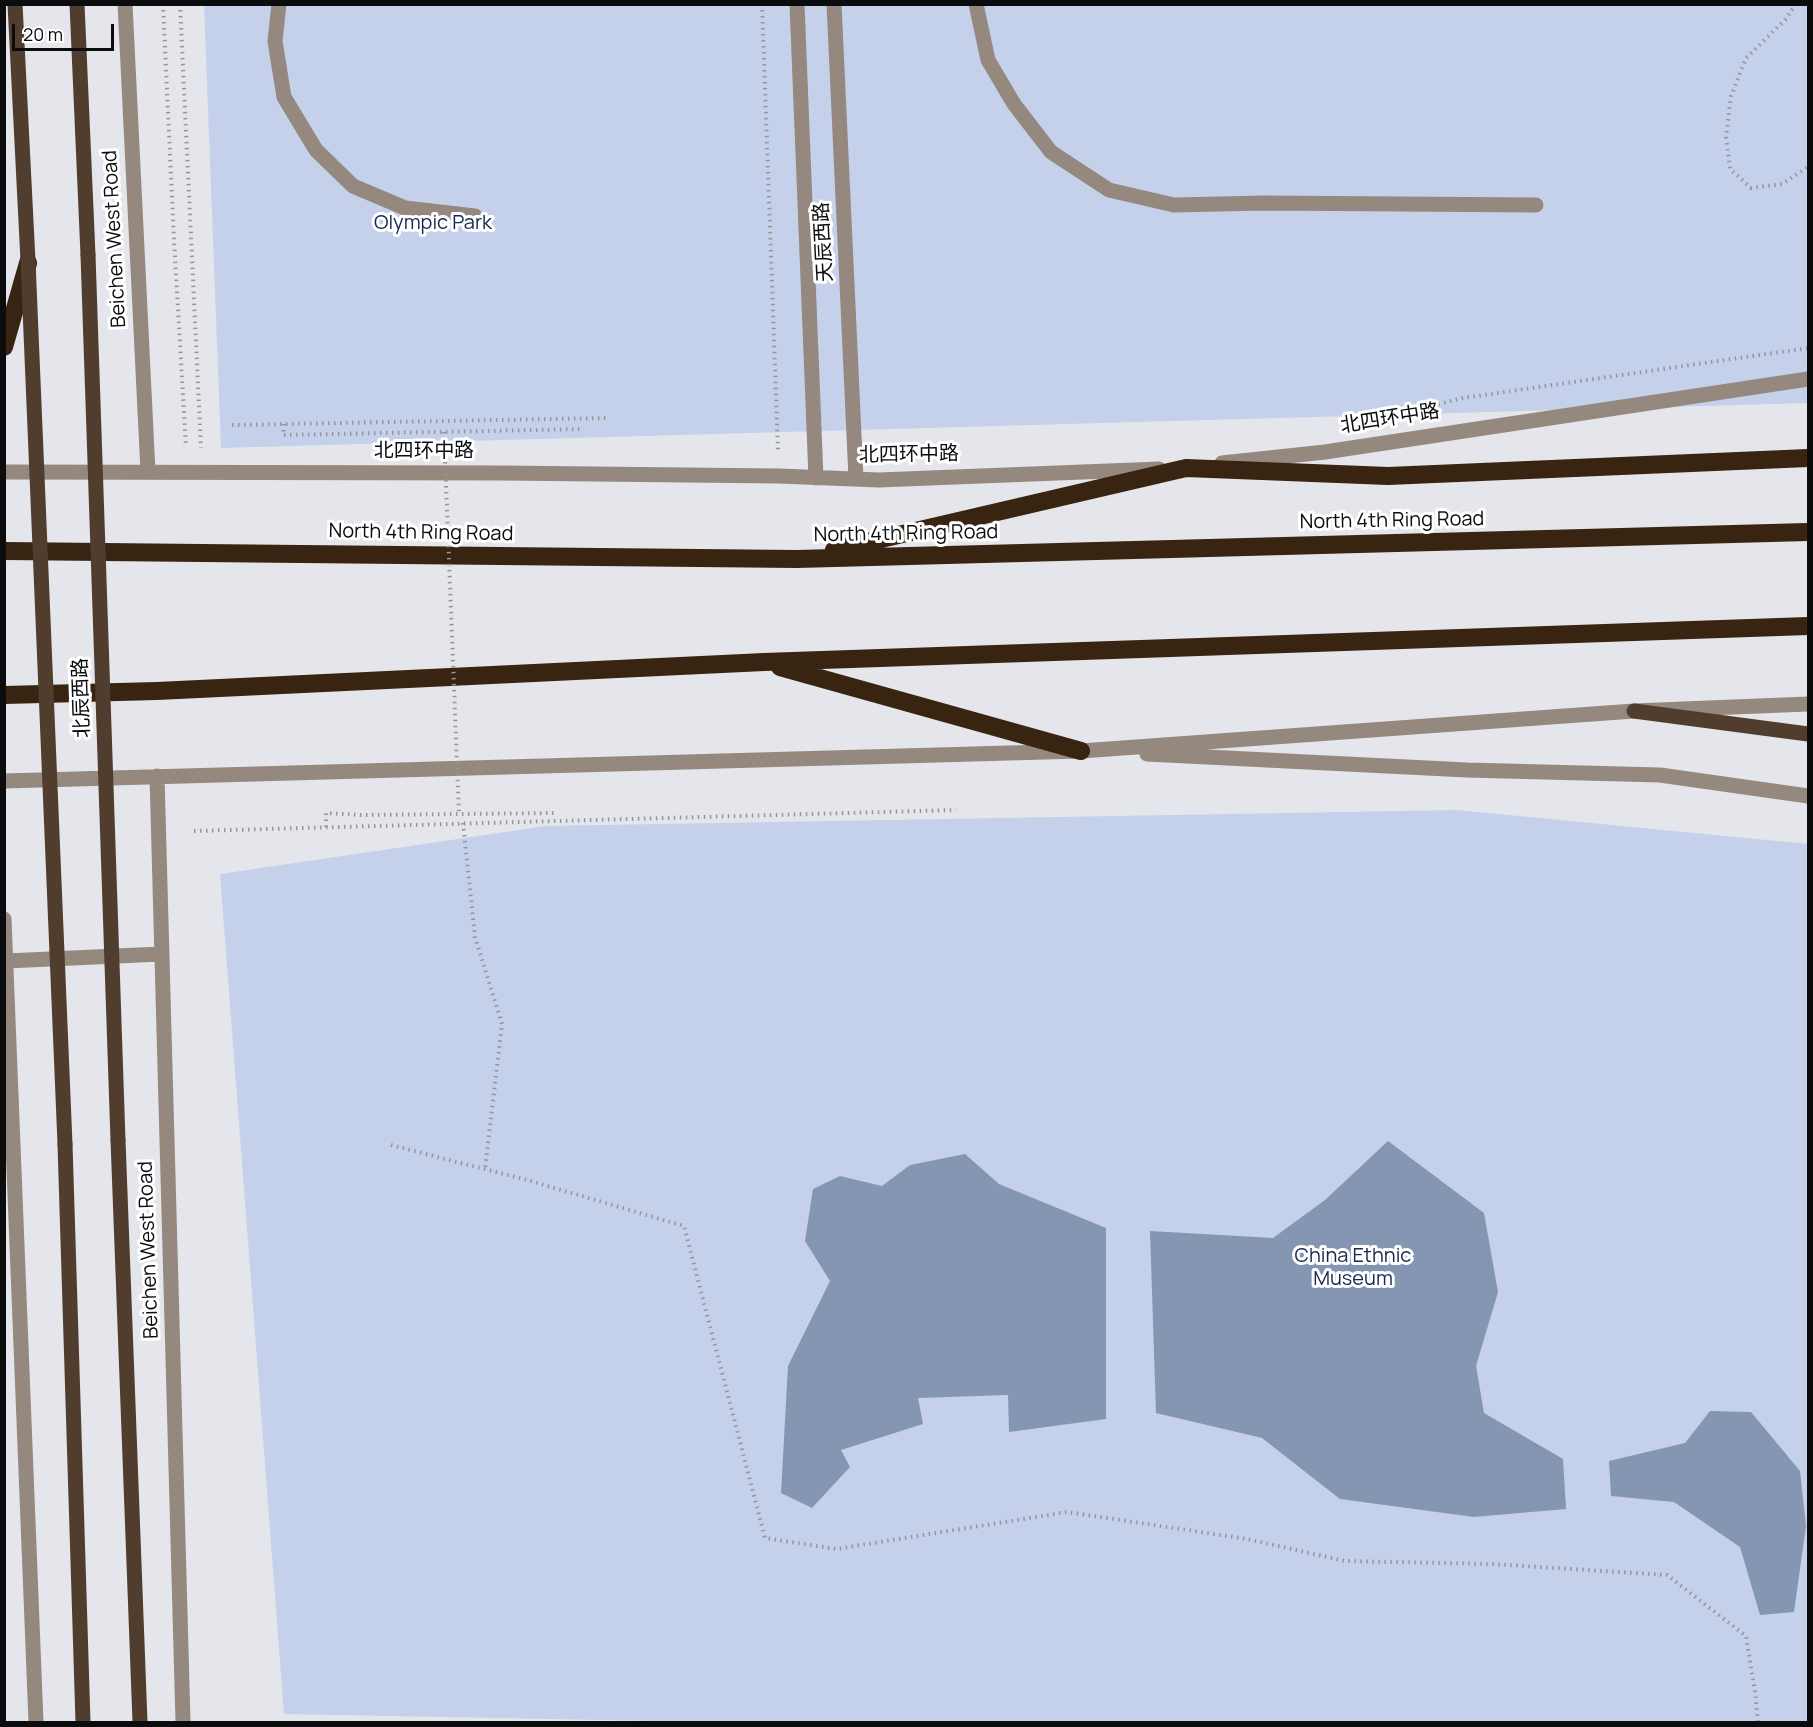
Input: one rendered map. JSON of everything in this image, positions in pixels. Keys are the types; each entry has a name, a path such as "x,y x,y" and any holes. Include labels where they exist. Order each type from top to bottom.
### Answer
{"highway":[{"path":"4,347 28,261"},
{"path":"797,559 1186,468 1388,476 1809,458"},
{"name":"North 4th Ring Road","path":"4,551 797,559 1809,532"},
{"path":"4,695 169,691 764,662 1809,626"},
{"path":"764,662 1082,751"}],"main road":[{"path":"15,4 28,261"},
{"name":"Beichen West Road","path":"77,4 88,255"},
{"name":"北辰西路","path":"88,255 118,1140"},
{"name":"北辰西路","path":"28,261 65,1144 83,1722"},
{"path":"1634,711 1809,734"},
{"name":"Beichen West Road","path":"118,1140 140,1722"}],"street":[{"name":"Beichen West Road","path":"125,4 148,472"},
{"path":"279,4 275,41 284,97 316,150 353,186 405,208 475,216"},
{"name":"天辰西路","path":"797,4 816,478"},
{"name":"天辰西路","path":"834,4 856,478"},
{"path":"976,4 988,60 1014,104 1051,152 1109,190 1174,205 1264,203 1536,206"},
{"name":"北四环中路","path":"4,472 779,476 879,480 1186,468 1325,452 1809,379"},
{"path":"4,781 1082,751 1634,711 1809,704"},
{"path":"1082,751 1467,770 1660,774 1809,795"},
{"name":"Beichen West Road","path":"157,776 183,1722"},
{"path":"4,920 36,1722"},
{"path":"6,961 161,954"}],"path":[{"path":"164,4 186,451"},
{"path":"180,4 202,473"},
{"path":"762,4 779,476"},
{"path":"1796,4 1785,20 1746,58 1731,96 1726,137 1730,169 1751,188 1782,184 1809,167"},
{"path":"232,425 606,418"},
{"path":"284,424 283,435 584,429"},
{"path":"444,432 459,814"},
{"path":"194,831 956,810"},
{"path":"326,827 326,813 361,815 556,813"},
{"path":"463,823 475,937 502,1024 485,1169"},
{"path":"392,1145 527,1180 684,1226 765,1538 836,1549 1067,1512 1247,1539 1345,1561 1492,1564 1667,1575 1746,1636 1758,1722"}],"green space":[{"name":"Olympic Park","path":"204,5 1808,5 1808,403 221,448"},
{"name":"China Ethnic Museum","path":"1457,810 1808,844 1808,1722 707,1722 284,1714 220,874 546,826"}],"shaded area":[{"path":"1388,1141 1484,1213 1498,1292 1476,1366 1484,1413 1563,1459 1566,1509 1474,1517 1340,1499 1262,1438 1156,1413 1150,1231 1273,1238 1325,1200"},
{"path":"965,1154 999,1184 1106,1228 1106,1419 1009,1432 1008,1395 918,1398 923,1424 841,1450 850,1467 812,1508 781,1493 788,1366 830,1281 805,1241 813,1189 840,1176 882,1186 910,1165"},
{"path":"1710,1411 1751,1412 1800,1471 1806,1526 1794,1612 1760,1615 1740,1547 1674,1502 1611,1496 1609,1461 1685,1443"}]}
